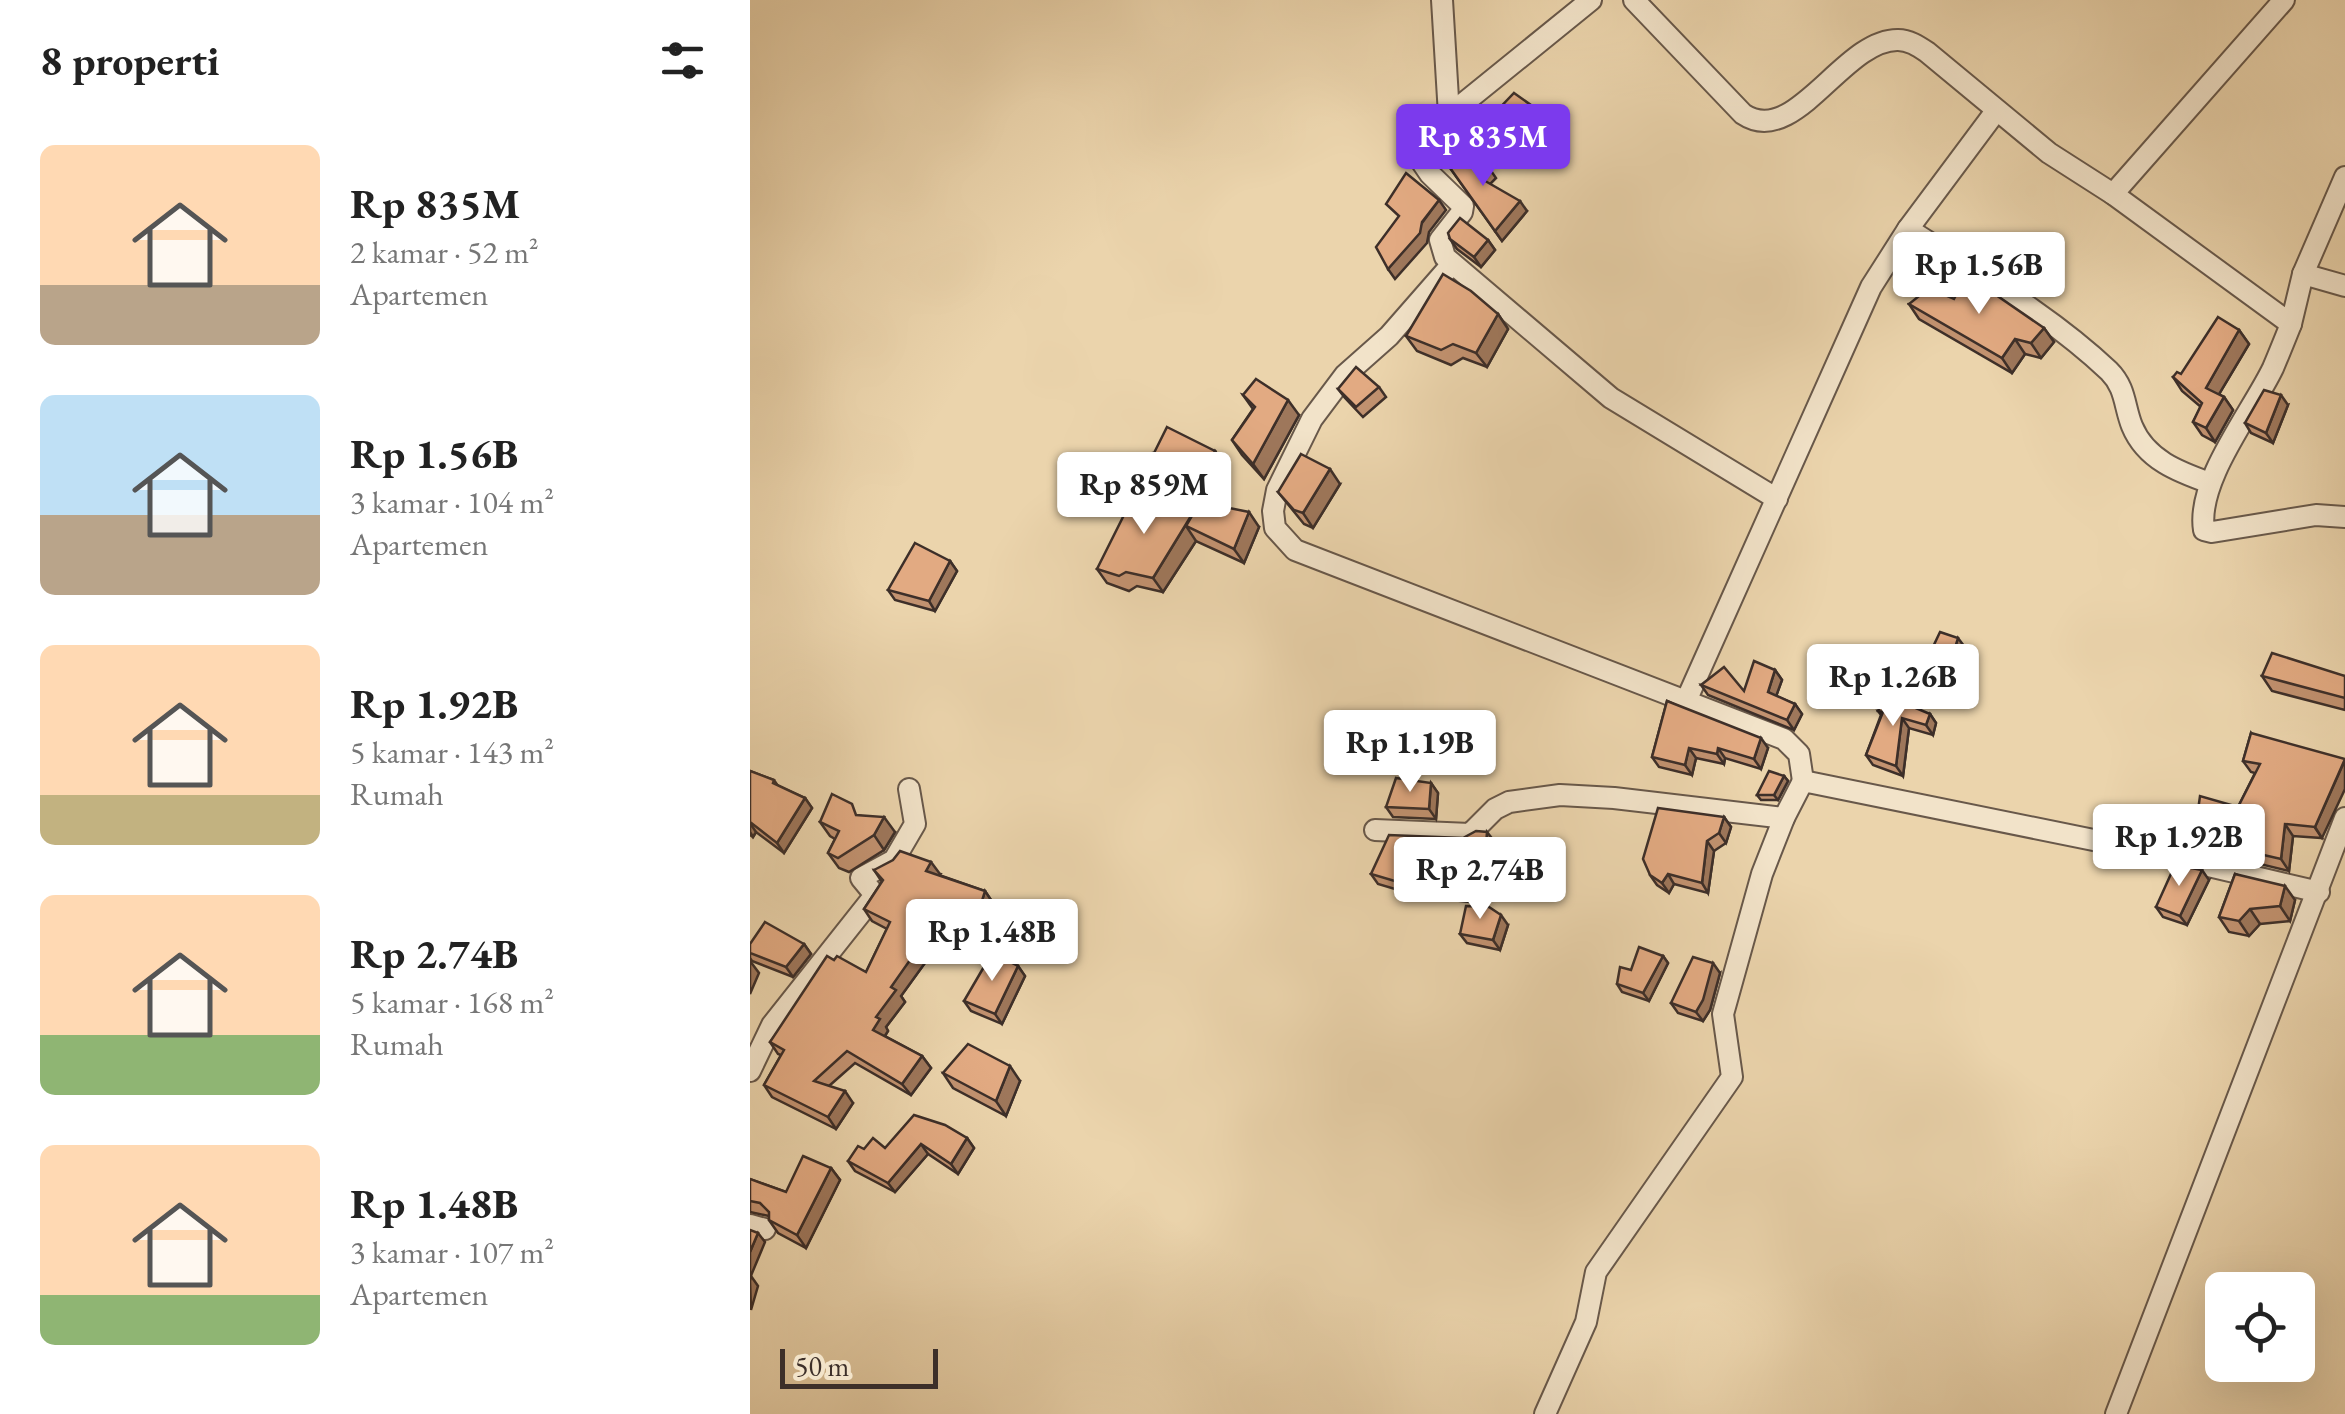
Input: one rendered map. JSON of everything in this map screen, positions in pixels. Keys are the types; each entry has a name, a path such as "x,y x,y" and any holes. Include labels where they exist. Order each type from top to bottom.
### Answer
{"street":[{"path":"1442,0 1449,115"},
{"path":"1591,0 1416,144 1415,152 1430,174 1463,206 1440,240 1440,250 1610,398 1777,499"},
{"path":"1634,0 1743,114 1758,122 1784,118 1871,45 1896,40 1910,42 2049,153 2113,194 2290,324"},
{"path":"2113,194 2284,0"},
{"path":"1686,701 1871,287 1908,229 1996,112"},
{"path":"2345,177 2303,274 2273,367 2210,483 2203,525 2208,532 2316,515 2345,517"},
{"path":"1908,229 1996,285 2080,346 2123,389 2132,425 2158,460 2210,483"},
{"path":"1452,264 1389,336 1345,376 1312,419 1278,490 1273,511 1275,528 1295,550 1784,739 1799,754 1803,781 1762,874 1723,1014 1732,1077 1596,1272 1586,1322 1545,1414"},
{"path":"2303,274 2345,286"},
{"path":"1803,781 2128,847 2319,892"},
{"path":"750,1071 772,1025 874,895 862,878 894,860 915,824 910,789"},
{"path":"1374,830 1470,834 1494,810 1509,802 1560,794 1784,818"},
{"path":"2116,1414 2345,818"}],"building":[{"path":"1514,93 1545,115 1520,142 1489,119"},
{"path":"1470,148 1489,168 1480,178 1520,201 1495,231 1443,158 1455,164"},
{"path":"1406,173 1439,200 1422,222 1420,233 1388,269 1376,247 1399,216 1386,204"},
{"path":"1460,218 1488,240 1474,257 1450,239 1448,233"},
{"path":"1443,274 1498,314 1476,353 1453,344 1441,350 1406,336"},
{"path":"1967,275 2044,328 2031,343 2015,339 2002,358 1909,304 1929,288 1954,299"},
{"path":"2218,317 2239,330 2206,388 2224,397 2206,428 2193,422 2202,403 2173,377 2177,372 2181,374"},
{"path":"1356,367 1379,387 1356,407 1338,389"},
{"path":"1256,379 1288,400 1253,464 1232,440 1255,407 1243,395"},
{"path":"2264,390 2281,395 2266,433 2245,423"},
{"path":"1167,427 1215,451 1203,474 1154,453"},
{"path":"1301,454 1330,469 1303,513 1294,510 1278,492"},
{"path":"1137,489 1191,516 1153,578 1126,572 1119,576 1097,569"},
{"path":"1200,502 1249,512 1234,549 1186,526"},
{"path":"915,543 950,561 929,601 888,590"},
{"path":"1940,632 1958,638 1944,683 1901,667 1907,647 1931,651"},
{"path":"2272,653 2345,676 2345,698 2262,676"},
{"path":"1754,661 1775,670 1768,692 1795,704 1787,720 1701,685 1724,667 1744,691"},
{"path":"1885,695 1930,714 1926,725 1902,718 1896,766 1866,755 1883,712 1878,711"},
{"path":"1667,701 1761,738 1754,759 1718,748 1717,754 1689,748 1685,765 1652,757"},
{"path":"2251,733 2345,759 2315,827 2285,824 2281,859 2194,839 2200,796 2238,807 2260,764 2243,761"},
{"path":"750,771 805,798 777,843 750,822"},
{"path":"1769,771 1784,776 1774,795 1757,795"},
{"path":"1396,778 1431,783 1429,809 1386,807"},
{"path":"832,794 852,804 856,815 884,817 874,835 838,858 828,853 839,831 820,822"},
{"path":"1658,808 1724,817 1719,833 1707,841 1702,883 1668,874 1662,883 1650,875 1643,859"},
{"path":"1476,831 1487,832 1485,859 1450,857 1448,872 1422,867 1463,892 1415,887 1371,874 1389,835 1463,838"},
{"path":"900,851 931,862 926,871 985,891 976,920 940,910 934,926 891,987 896,990 876,1017 880,1019 873,1030 922,1056 902,1084 847,1051 814,1081 845,1091 828,1117 764,1085 784,1050 770,1042 827,956 834,960 837,956 866,972 890,922 864,909 883,880 874,870 893,860"},
{"path":"1513,851 1534,855 1527,888 1506,884"},
{"path":"2175,865 2202,870 2180,916 2156,907"},
{"path":"2235,874 2285,886 2280,906 2250,909 2239,921 2219,917"},
{"path":"1466,906 1489,907 1501,915 1493,940 1460,934"},
{"path":"765,922 804,944 786,967 750,953 750,944"},
{"path":"1639,947 1663,956 1643,993 1617,984 1620,967 1631,970"},
{"path":"992,953 1018,966 995,1014 964,1001"},
{"path":"1693,957 1713,963 1696,1012 1671,1003"},
{"path":"968,1044 1010,1066 996,1101 943,1073"},
{"path":"914,1115 945,1125 967,1138 951,1164 921,1144 888,1183 848,1161 858,1146 864,1149 873,1138 885,1148"},
{"path":"803,1156 831,1168 797,1235 769,1220 769,1212 760,1203 750,1201 750,1179 786,1192"},
{"path":"750,1230 758,1233 750,1252"}]}
